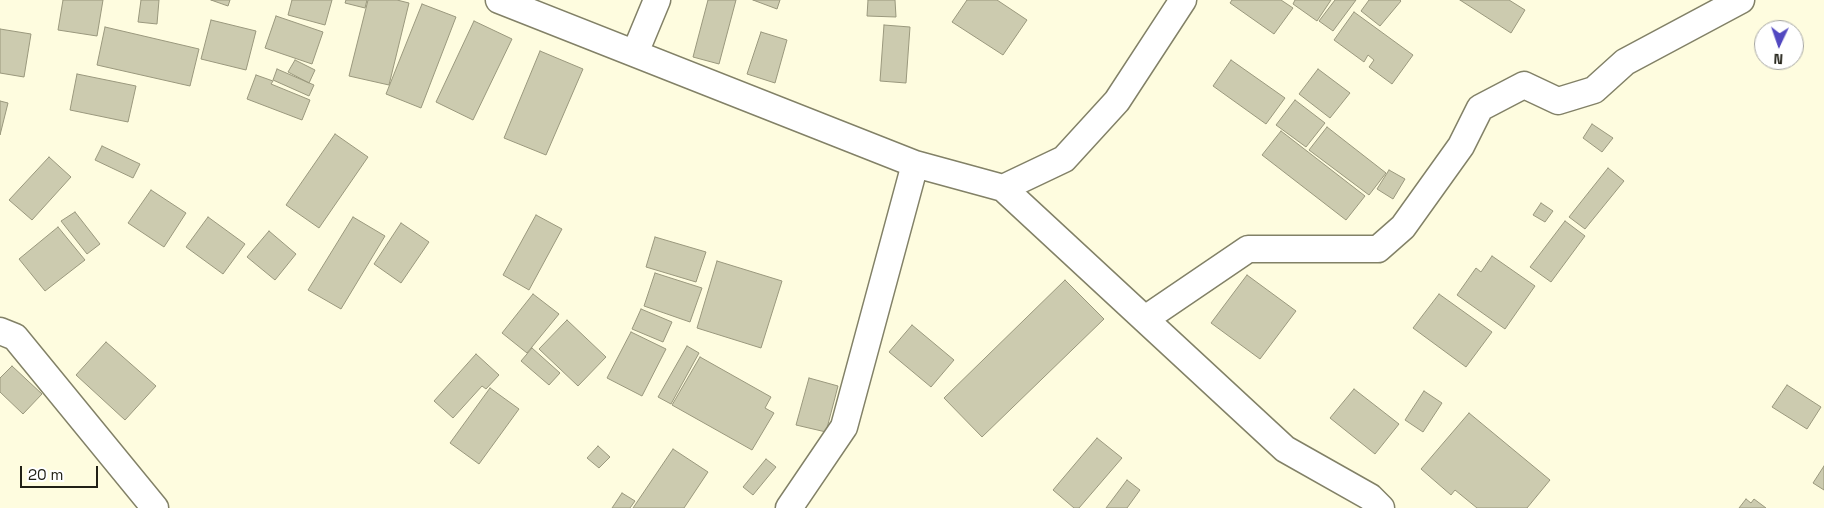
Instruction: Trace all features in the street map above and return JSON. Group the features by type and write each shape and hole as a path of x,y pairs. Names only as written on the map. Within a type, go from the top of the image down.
{"street":[{"path":"499,0 915,164 1003,188 1285,449 1370,497 1381,508"},
{"path":"635,53 657,0"},
{"path":"1003,188 1064,159 1117,100 1183,0"},
{"path":"1145,318 1248,250 1378,249 1403,227 1461,146 1480,108 1524,86 1558,101 1594,90 1625,62 1741,0"},
{"path":"788,508 844,427 915,164"},
{"path":"0,331 15,337 155,508"}],"building":[{"path":"63,0 103,0 97,36 58,30"},
{"path":"141,0 159,0 157,24 138,22"},
{"path":"211,0 230,0 228,6"},
{"path":"292,0 332,0 325,25 288,15"},
{"path":"346,0 367,0 365,8 345,3"},
{"path":"368,0 397,0 409,3 389,85 349,76"},
{"path":"708,0 736,0 719,64 693,57"},
{"path":"753,0 780,0 777,9"},
{"path":"868,0 895,0 896,17 867,16"},
{"path":"967,0 997,0 1027,20 1003,55 952,22"},
{"path":"1232,0 1281,0 1293,8 1274,34 1230,3"},
{"path":"1295,0 1331,0 1317,21 1293,4"},
{"path":"1335,0 1356,0 1333,31 1319,21"},
{"path":"1369,0 1401,1 1380,26 1361,11"},
{"path":"1460,0 1509,0 1525,10 1511,33"},
{"path":"422,4 456,17 421,108 386,94"},
{"path":"1354,12 1413,55 1392,84 1369,67 1374,60 1368,55 1364,62 1334,40"},
{"path":"276,16 323,32 312,64 265,48"},
{"path":"211,20 256,31 246,70 201,59"},
{"path":"474,21 512,39 473,120 436,102"},
{"path":"884,25 910,27 906,83 880,81"},
{"path":"105,27 199,49 190,86 97,65"},
{"path":"0,29 31,34 24,77 0,73"},
{"path":"761,32 787,40 775,83 747,74"},
{"path":"540,51 583,69 546,155 504,138"},
{"path":"295,60 315,70 309,83 288,72"},
{"path":"1231,60 1285,98 1266,124 1213,86"},
{"path":"277,69 314,85 309,96 273,80"},
{"path":"1318,69 1350,93 1330,118 1299,94"},
{"path":"77,74 136,86 128,122 70,110"},
{"path":"256,75 273,81 271,84 310,100 302,120 247,99"},
{"path":"1295,100 1325,123 1306,147 1276,125"},
{"path":"0,101 8,103 0,135"},
{"path":"1592,124 1613,138 1602,152 1583,138"},
{"path":"1327,127 1386,173 1369,195 1309,150"},
{"path":"1281,131 1365,196 1346,220 1262,155"},
{"path":"335,134 368,157 319,228 286,205"},
{"path":"102,146 140,164 133,178 95,160"},
{"path":"49,157 71,177 32,220 9,200"},
{"path":"1608,168 1624,181 1585,229 1569,217"},
{"path":"1389,170 1405,179 1393,199 1377,189"},
{"path":"151,190 186,213 164,247 128,223"},
{"path":"1541,203 1553,211 1545,222 1533,215"},
{"path":"75,212 100,244 87,254 61,221"},
{"path":"536,215 562,229 529,290 503,275"},
{"path":"208,217 245,244 223,274 186,247"},
{"path":"353,217 385,236 341,309 308,290"},
{"path":"1565,221 1585,236 1551,282 1530,267"},
{"path":"401,223 429,242 401,283 374,264"},
{"path":"58,227 85,260 45,291 19,259"},
{"path":"269,231 296,254 275,280 247,257"},
{"path":"655,237 706,252 696,282 646,267"},
{"path":"1492,256 1535,286 1505,329 1457,295 1476,268 1481,272"},
{"path":"717,261 782,281 761,348 697,328"},
{"path":"655,273 702,288 690,322 644,306"},
{"path":"1247,275 1296,311 1260,359 1211,323"},
{"path":"1065,280 1104,319 982,437 944,398"},
{"path":"533,294 559,314 527,353 502,333"},
{"path":"1439,294 1492,332 1466,367 1413,328"},
{"path":"641,309 672,322 663,342 632,329"},
{"path":"567,320 606,357 578,386 539,349"},
{"path":"912,325 954,360 931,387 889,352"},
{"path":"631,332 666,349 642,396 607,378"},
{"path":"106,342 156,386 125,420 76,375"},
{"path":"687,346 699,353 671,404 658,397"},
{"path":"532,348 560,373 549,385 521,361"},
{"path":"476,354 499,375 486,389 482,386 453,418 434,401"},
{"path":"700,357 771,397 765,408 774,413 752,450 672,405"},
{"path":"12,366 42,394 23,414 0,392 0,378"},
{"path":"809,378 838,386 826,432 796,425"},
{"path":"1787,385 1821,407 1807,429 1772,407"},
{"path":"490,388 519,409 479,464 450,443"},
{"path":"1354,389 1399,424 1375,454 1330,418"},
{"path":"1424,391 1442,403 1423,432 1405,420"},
{"path":"1469,413 1550,480 1527,508 1477,508 1455,490 1451,495 1421,469"},
{"path":"1097,438 1122,458 1079,508 1074,508 1053,490"},
{"path":"598,446 610,457 599,468 587,458"},
{"path":"673,449 708,472 684,508 633,508"},
{"path":"766,459 776,467 753,495 743,487"},
{"path":"1824,466 1824,490 1813,483"},
{"path":"1127,480 1140,490 1127,508 1106,508"},
{"path":"622,493 635,501 630,508 612,508"},
{"path":"1746,499 1751,503 1754,499 1766,508 1739,508"}]}
